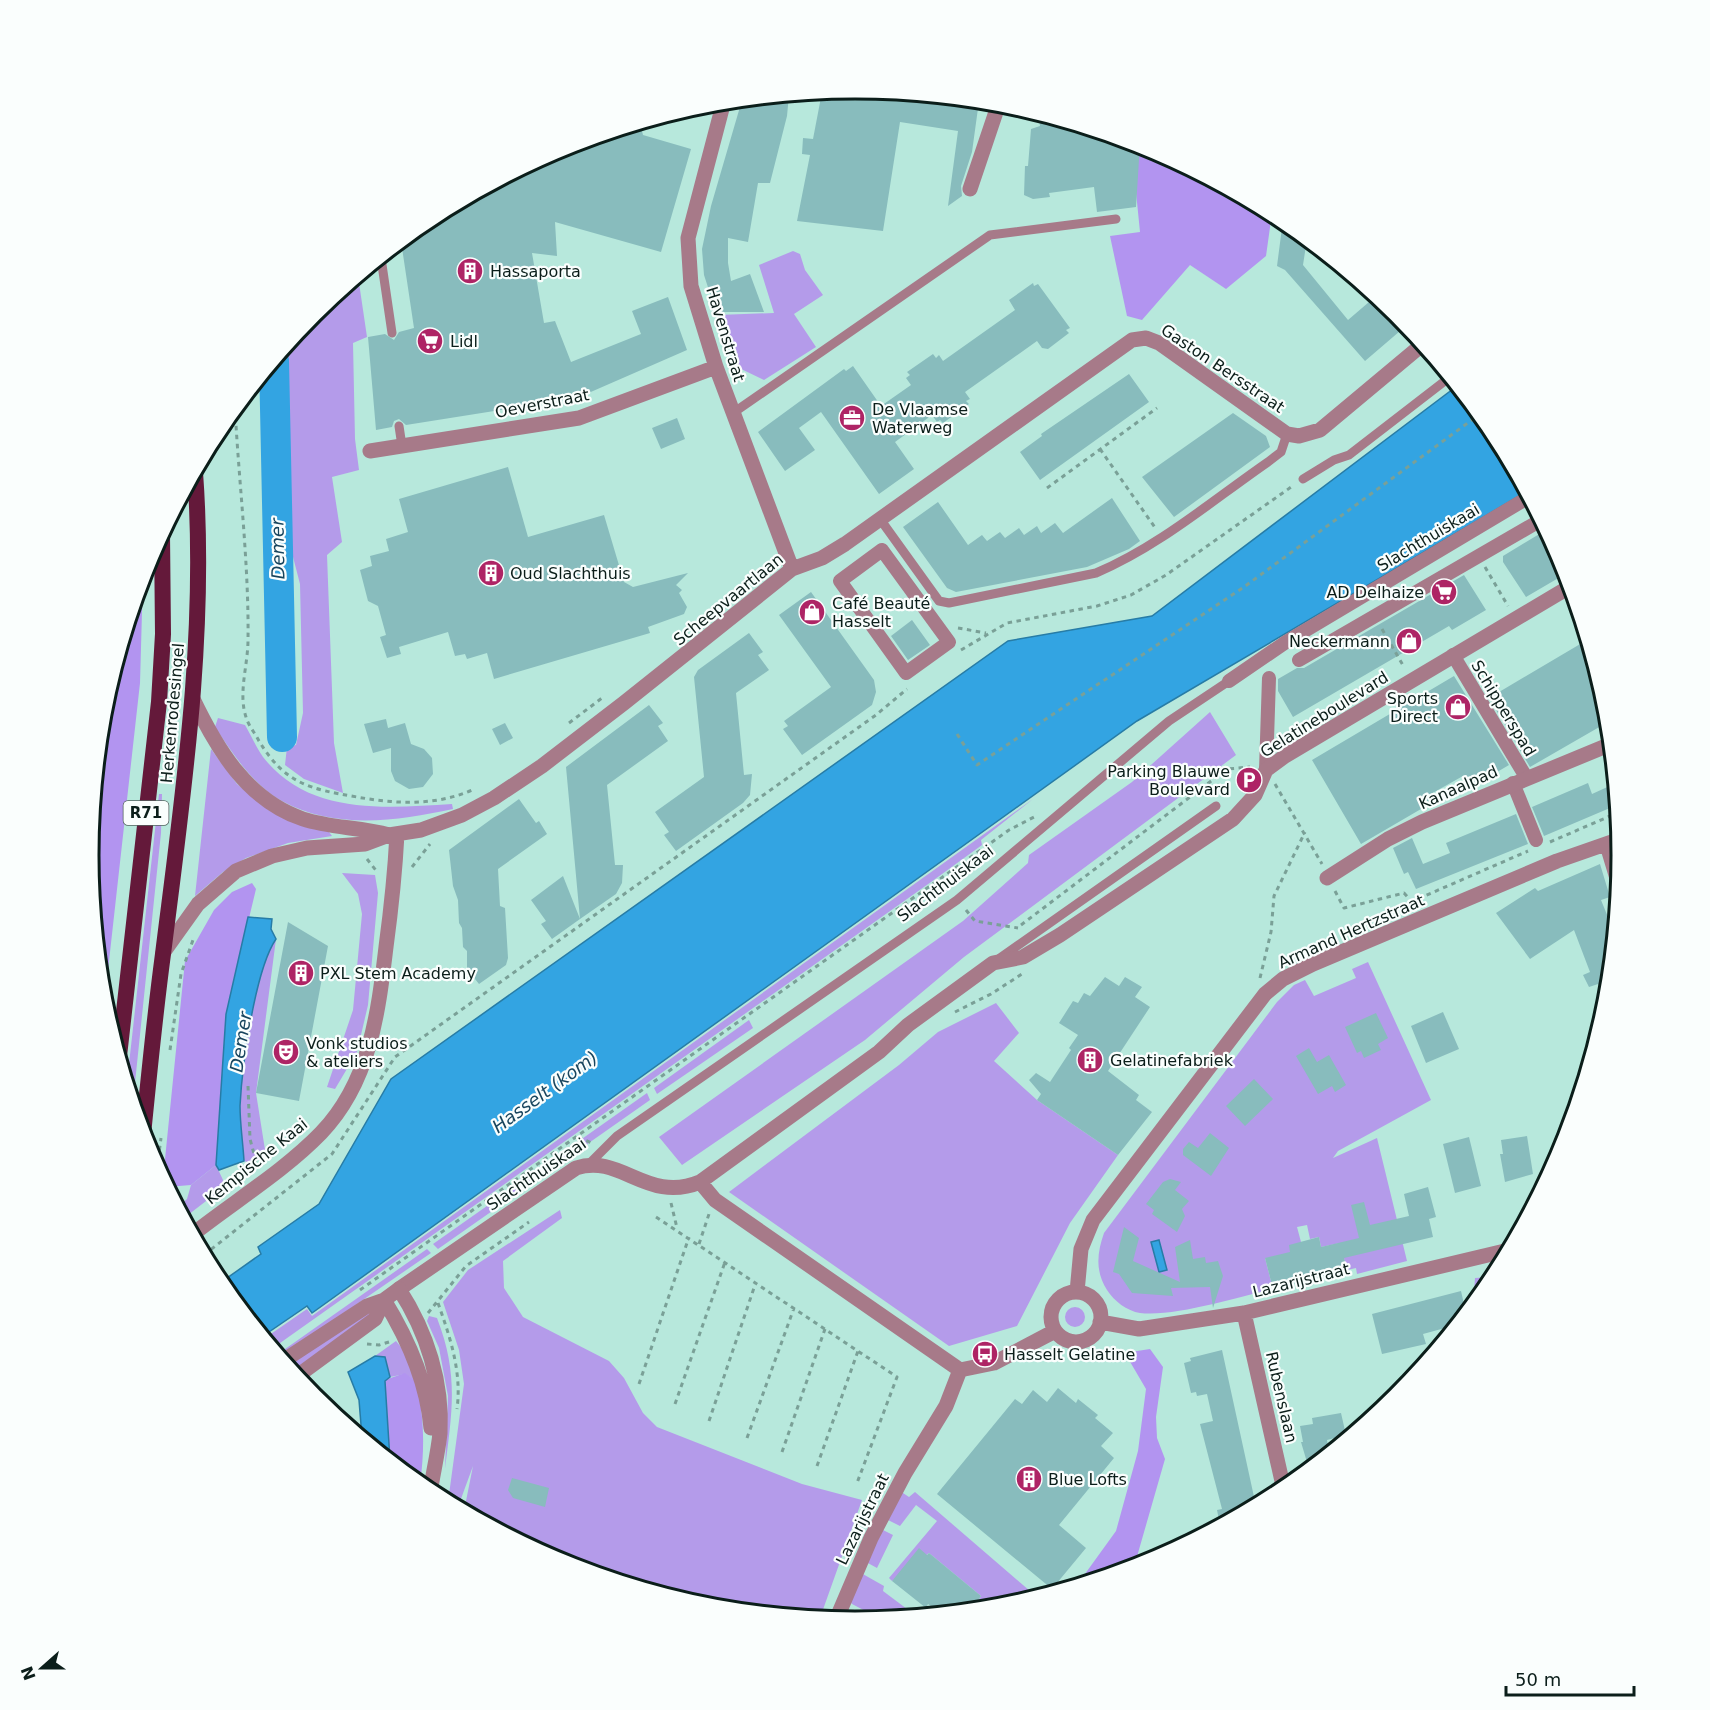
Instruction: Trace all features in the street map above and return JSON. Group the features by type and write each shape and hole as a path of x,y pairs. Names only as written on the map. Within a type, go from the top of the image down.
{"highway":[{"name":"Herkenrodesingel","path":"145,1114 163,953 177,856 193,699 198,604 195,486"},
{"name":"Herkenrodesingel","path":"121,1035 159,702 163,552"},
{"path":"161,558 164,568"}],"street":[{"name":"Havenstraat","path":"721,112 688,238 692,285 716,368 792,569"},
{"path":"970,189 996,113"},
{"name":"Gaston Bersstraat","path":"1140,338 1160,343 1287,434 1299,436 1320,430 1416,350"},
{"name":"Scheepvaartlaan","path":"393,835 421,830 462,815 542,766 720,629 792,569 822,558 1126,343 1140,338"},
{"name":"Oeverstraat","path":"370,451 579,418 716,368"},
{"name":"Slachthuiskaai","path":"1229,681 1286,642 1522,501"},
{"path":"1299,660 1534,524"},
{"path":"882,550 936,624 949,642 906,673 840,580 882,550"},
{"name":"Gelatineboulevard","path":"993,963 1023,957 1062,934 1233,819 1255,795 1266,770 1301,746 1563,591"},
{"name":"Schipperspad","path":"1453,656 1519,780 1538,844"},
{"path":"1266,770 1269,678"},
{"path":"193,699 208,731 235,770 271,804 303,819 393,835"},
{"name":"Kanaalpad","path":"1327,878 1388,839 1519,780 1538,775 1603,747"},
{"path":"163,953 198,904 236,871 272,856 307,848 365,844 393,835"},
{"name":"Kempische Kaai","path":"198,1230 322,1132 344,1100 365,1062 378,1017 394,879 393,835"},
{"name":"Armand Hertzstraat","path":"1077,1292 1081,1250 1093,1220 1265,994 1283,979 1313,964 1557,861 1611,843"},
{"path":"590,1164 602,1165 643,1182 670,1190 700,1182 879,1052 908,1025 993,963"},
{"name":"Slachthuiskaai","path":"290,1356 367,1306 384,1300 558,1178 590,1164"},
{"path":"700,1182 712,1196 960,1370 994,1363 1055,1331"},
{"name":"Lazarijstraat","path":"1100,1322 1139,1329 1244,1312 1498,1253"},
{"path":"399,1289 417,1321 431,1358 439,1397 440,1435 431,1481"},
{"path":"1077,1292 1088,1295 1097,1303 1100,1322 1092,1335 1079,1342 1066,1340 1055,1331 1051,1320 1055,1303 1065,1294 1077,1292"},
{"path":"384,1300 402,1332 426,1391 434,1461"},
{"name":"Slachthuiskaai","path":"303,1371 375,1319 384,1300"},
{"name":"Rubenslaan","path":"1244,1312 1282,1479"},
{"name":"Lazarijstraat","path":"840,1610 871,1538 905,1473 946,1406 960,1370"}],"lane":[{"path":"733,413 990,235 1116,219"},
{"path":"382,266 392,333"},
{"path":"1303,479 1334,460 1349,455 1444,382"},
{"path":"399,426 402,446"},
{"path":"880,519 939,601 949,603 1096,573 1116,564 1161,536 1281,452 1287,434"},
{"name":"Slachthuiskaai","path":"590,1164 617,1136 957,900 1169,721 1229,681"},
{"path":"993,963 1216,806"}],"path":[{"path":"1047,488 1157,408"},
{"path":"957,734 977,765 1244,587 1473,419"},
{"path":"236,421 249,641 244,693 246,717 271,760 292,778 312,789 387,803 420,802 456,797"},
{"path":"1100,448 1161,536"},
{"path":"958,652 986,633 1007,623 1097,606 1131,595 1166,575 1303,479"},
{"path":"1486,569 1502,596"},
{"path":"1377,621 1397,656"},
{"path":"936,624 986,633"},
{"path":"210,1250 332,1154 394,1057 876,715 913,684"},
{"path":"1010,934 1227,769 1249,767 1266,770 1319,855 1327,878 1344,908 1404,893 1413,902"},
{"path":"427,1242 1009,830 1037,815"},
{"path":"1374,918 1538,844 1609,816"},
{"path":"1265,994 1259,976 1271,932 1274,896 1305,832"},
{"path":"366,858 383,880 406,878 418,856 430,844 439,841"},
{"path":"957,900 975,921 1018,928"},
{"path":"168,1061 181,974 194,937"},
{"path":"948,1015 991,994 1028,970"},
{"path":"248,1086 250,1139 257,1165"},
{"path":"249,1172 266,1158"},
{"path":"699,1244 710,1208 705,1203 712,1196"},
{"path":"671,1203 677,1229"},
{"path":"228,1208 241,1226"},
{"path":"656,1217 897,1377 857,1483"},
{"path":"417,1321 438,1303 446,1288 466,1266 530,1221"},
{"path":"639,1384 689,1237"},
{"path":"675,1404 725,1262"},
{"path":"709,1421 756,1282"},
{"path":"438,1303 452,1342 459,1389 457,1410"},
{"path":"747,1438 794,1308"},
{"path":"782,1452 825,1329"},
{"path":"359,1346 385,1344 402,1332"},
{"path":"817,1466 858,1351"}],"shaded area":[{"path":"1132,152 1189,177 1271,223 1266,256 1226,289 1190,265 1142,320 1127,316 1110,236 1140,232"},
{"path":"793,251 800,254 805,270 823,295 794,314 816,347 764,380 737,367 718,315 774,313 759,265"},
{"path":"359,285 367,337 353,343 355,439 359,470 332,477 342,542 327,555 334,743 343,793 304,779 285,765 287,747 296,745 303,713 300,584 292,553 284,360 320,320"},
{"path":"142,604 140,683 108,970 101,904 99,855 105,756 125,659"},
{"path":"1210,712 1236,755 964,957 865,1040 682,1165 659,1137 963,921 1028,863 1029,855 1132,782"},
{"path":"218,718 245,725 263,757 282,776 303,790 326,799 375,806 452,804 453,809 410,817 366,820 323,816 302,810 282,801 253,778 215,727"},
{"path":"211,749 237,784 267,809 329,832 332,836 288,843 246,858 223,872 195,896"},
{"path":"159,794 162,794 161,833 135,1084 129,1064"},
{"path":"1033,799 981,840 982,845 931,882 279,1344 271,1334 307,1309 312,1316"},
{"path":"342,873 375,875 378,893 368,1005 357,1052 335,1089 327,1087 353,1010 362,914 358,894"},
{"path":"252,883 256,889 226,1014 216,1165 191,1185 176,1186 165,1161 185,961 214,910 232,892"},
{"path":"276,939 256,1093 266,1156 250,1163 244,1161 240,1120 244,1067 256,995 269,953"},
{"path":"1368,962 1431,1100 1338,1151 1333,1158 1377,1138 1407,1261 1357,1274 1356,1268 1347,1270 1340,1243 1321,1247 1319,1237 1310,1239 1307,1225 1297,1227 1301,1242 1292,1259 1265,1258 1273,1289 1206,1306 1170,1312 1140,1313 1121,1305 1110,1294 1100,1276 1099,1255 1104,1233 1277,1002 1294,985 1305,980 1314,996 1356,978 1352,969"},
{"path":"996,1003 1019,1033 994,1061 1037,1100 1118,1155 1070,1223 1017,1326 949,1346 729,1192 899,1065 938,1032"},
{"path":"749,1020 753,1028 657,1094 654,1088"},
{"path":"647,1093 650,1100 438,1249 433,1244"},
{"path":"216,1165 223,1180 223,1188 190,1214 184,1202 187,1199 191,1185"},
{"path":"560,1210 562,1218 503,1261 504,1288 523,1317 609,1361 624,1378 643,1413 657,1427 802,1484 862,1500 823,1610 756,1605 708,1596 612,1571 566,1553 521,1533 466,1503 473,1466 461,1500 449,1493 464,1384 459,1350 443,1302 468,1270"},
{"path":"427,1249 431,1253 287,1352 284,1350"},
{"path":"1475,1278 1482,1278 1474,1289"},
{"path":"1071,1307 1079,1307 1085,1313 1085,1321 1079,1327 1071,1327 1065,1321 1065,1313"},
{"path":"370,1310 369,1317 299,1367 294,1361"},
{"path":"429,1316 437,1318 449,1357 451,1376 451,1411 445,1469 448,1396 439,1348 427,1321"},
{"path":"396,1341 405,1352 417,1382 405,1374 390,1377 385,1357 375,1356"},
{"path":"1150,1349 1163,1367 1156,1417 1157,1438 1165,1459 1137,1556 1084,1575 1116,1531 1138,1451 1146,1389 1129,1360 1118,1354"},
{"path":"405,1373 417,1382 423,1433 421,1474 389,1450 385,1380"},
{"path":"900,1491 909,1497 915,1492 1029,1590 978,1600 981,1596 929,1553 892,1581 889,1578 937,1521 916,1505 900,1526 886,1519"},
{"path":"881,1529 893,1535 877,1568 866,1562"},
{"path":"861,1573 884,1586 883,1591 907,1609 865,1611 850,1601"}],"water":[{"name":"Hasselt (kom)","path":"1451,390 1484,435 1520,496 1137,721 312,1313 307,1306 269,1332 255,1315 228,1277 261,1254 258,1247 319,1204 391,1079 1008,641 1152,616"},
{"path":"248,917 272,919 271,929 276,939 262,973 247,1044 240,1106 244,1161 219,1170 216,1165 226,1014"},
{"path":"1159,1240 1167,1270 1159,1272 1151,1242"},
{"path":"375,1356 385,1357 390,1377 385,1381 389,1450 361,1426 359,1400 348,1372"}],"building":[{"path":"820,100 904,101 978,109 972,152 961,186 962,196 948,206 958,131 900,122 883,231 797,221 810,155 802,154 803,138 813,139"},
{"path":"788,102 770,183 758,183 748,242 728,238 731,281 750,274 764,312 716,312 704,275 702,249 711,206 740,108"},
{"path":"1039,122 1051,125 1098,139 1139,155 1136,207 1097,212 1094,187 1049,193 1050,197 1033,199 1024,195 1025,166 1028,166 1031,129 1040,126"},
{"path":"642,130 643,135 691,149 661,252 555,222 557,256 532,253 544,323 555,321 571,362 641,334 632,311 668,297 687,350 577,398 406,425 399,419 394,421 392,427 376,430 368,337 385,334 394,340 399,332 414,328 402,250 435,226 521,177 612,139"},
{"path":"1282,231 1306,248 1303,265 1348,320 1369,302 1400,331 1365,361 1285,270 1277,266"},
{"path":"1033,283 1034,286 1038,284 1070,328 1066,330 1069,333 1048,349 1042,348 1037,341 965,392 970,399 966,401 969,404 943,423 940,420 937,422 932,415 895,442 914,469 879,494 821,412 799,428 815,450 785,471 758,432 844,369 846,371 853,366 881,406 911,385 906,378 910,375 907,372 933,354 936,358 939,355 943,361 1015,310 1009,300"},
{"path":"1129,374 1149,402 1040,480 1020,452 1042,436 1041,434"},
{"path":"1233,413 1266,436 1270,447 1174,517 1142,477"},
{"path":"677,418 685,439 661,449 652,428"},
{"name":"Oud Slachthuis","path":"508,467 528,537 604,515 624,582 633,587 688,573 676,585 682,590 679,593 687,607 684,614 648,627 650,633 494,679 487,653 467,659 465,654 455,656 448,632 399,647 401,654 387,658 380,637 386,635 378,606 368,601 360,570 372,566 370,556 389,551 386,539 408,532 399,499"},
{"path":"1112,498 1140,541 1129,549 1087,567 956,592 947,588 903,527 938,502 968,545 982,535 987,541 1000,532 1005,538 1019,528 1024,535 1037,526 1041,533 1055,523 1063,533"},
{"path":"1539,534 1558,578 1526,597 1503,562 1503,556"},
{"path":"1464,575 1486,610 1452,630 1449,626 1293,717 1278,691 1278,679 1297,668 1304,668"},
{"path":"811,592 874,680 876,692 872,705 802,755 783,729 788,726 784,721 831,687 779,615"},
{"path":"912,620 930,645 908,660 891,636"},
{"path":"749,633 763,652 758,655 769,670 736,693 744,775 752,774 750,795 743,803 676,851 664,835 669,832 655,812 704,777 694,677 698,670"},
{"path":"1580,644 1600,727 1530,767 1489,698"},
{"path":"1454,676 1509,765 1470,788 1463,776 1429,795 1433,802 1361,844 1312,760"},
{"path":"649,705 663,723 658,726 668,741 607,785 615,865 623,865 622,883 616,894 580,919 566,767"},
{"path":"386,719 388,728 405,723 411,744 424,749 432,758 433,774 423,787 409,789 395,781 391,771 391,748 373,753 364,724"},
{"path":"505,723 513,738 500,745 492,729"},
{"path":"1588,783 1592,794 1607,787 1609,808 1544,836 1532,807"},
{"path":"519,799 536,823 539,821 547,834 498,869 500,906 505,908 508,958 506,965 479,984 467,969 467,951 463,947 449,850"},
{"path":"1516,814 1528,844 1416,889 1408,872 1404,874 1393,848 1412,838 1423,864 1450,853 1446,843"},
{"path":"1600,864 1609,895 1609,897 1601,900 1608,917 1605,954 1599,986 1598,984 1589,987 1583,975 1590,972 1574,930 1530,959 1496,913 1535,888 1538,891"},
{"path":"563,876 580,919 552,939 541,924 546,921 531,900"},
{"path":"288,922 328,946 299,1101 256,1093"},
{"name":"Gelatinefabriek","path":"1105,977 1119,986 1125,977 1142,987 1135,997 1150,1007 1108,1071 1139,1095 1136,1100 1152,1112 1118,1155 1037,1100 1041,1094 1029,1080 1036,1073 1050,1082 1078,1035 1059,1023 1073,1001 1078,1003 1084,993 1090,996"},
{"path":"1443,1012 1459,1049 1426,1063 1411,1026"},
{"path":"1376,1013 1388,1038 1378,1044 1381,1050 1364,1058 1361,1051 1357,1053 1345,1027"},
{"path":"1309,1048 1317,1062 1329,1055 1346,1085 1335,1092 1332,1086 1318,1094 1296,1056"},
{"path":"1254,1079 1273,1099 1245,1126 1226,1106"},
{"path":"1210,1133 1229,1148 1211,1176 1183,1155 1183,1149 1189,1142 1198,1148"},
{"path":"1527,1136 1533,1174 1505,1182 1500,1154 1503,1154 1501,1140"},
{"path":"1469,1137 1481,1186 1455,1193 1443,1144"},
{"path":"1170,1179 1181,1182 1175,1190 1189,1201 1182,1209 1185,1216 1177,1232 1152,1214 1154,1210 1146,1204 1163,1182"},
{"path":"1428,1187 1436,1217 1429,1219 1433,1237 1344,1258 1347,1270 1273,1289 1265,1258 1290,1252 1289,1245 1319,1237 1321,1247 1359,1238 1351,1205 1364,1202 1370,1225 1409,1216 1404,1194"},
{"path":"1124,1227 1139,1238 1133,1261 1180,1282 1175,1247 1190,1240 1193,1259 1205,1257 1206,1263 1218,1261 1223,1276 1213,1308 1210,1287 1171,1288 1173,1296 1132,1293 1119,1274 1113,1272"},
{"path":"1461,1291 1464,1303 1444,1328 1423,1334 1426,1344 1382,1354 1372,1314"},
{"path":"1222,1350 1254,1497 1219,1518 1217,1510 1222,1509 1200,1424 1213,1421 1207,1394 1197,1396 1196,1392 1191,1393 1184,1363 1191,1361 1190,1358"},
{"name":"Blue Lofts","path":"1058,1388 1076,1403 1078,1399 1098,1415 1095,1418 1113,1433 1101,1446 1114,1458 1059,1525 1086,1548 1057,1583 1048,1586 937,1494 1015,1399 1022,1404 1033,1390 1047,1402"},
{"path":"1341,1413 1345,1430 1335,1438 1327,1440 1328,1444 1307,1461 1301,1442 1303,1442 1300,1426 1313,1424 1312,1418"},
{"path":"512,1478 549,1488 545,1507 513,1498 508,1490"},
{"path":"919,1548 927,1555 929,1553 981,1596 978,1600 932,1607 928,1604 925,1607 892,1581"}],"waterway":[{"name":"Demer","path":"274,372 282,737"}],"place":[{"name":"Hassaporta","path":"470,271"},
{"name":"Lidl","path":"430,341"},
{"name":"De Vlaamse Waterweg","path":"852,418"},
{"name":"Oud Slachthuis","path":"491,573"},
{"name":"AD Delhaize","path":"1444,592"},
{"name":"Café Beauté Hasselt","path":"812,612"},
{"name":"Neckermann","path":"1409,641"},
{"name":"Sports Direct","path":"1458,707"},
{"name":"Parking Blauwe Boulevard","path":"1249,780"},
{"name":"PXL Stem Academy","path":"301,973"},
{"name":"Vonk studios & ateliers","path":"286,1052"},
{"name":"Gelatinefabriek","path":"1090,1060"},
{"name":"Hasselt Gelatine","path":"985,1354"},
{"name":"Blue Lofts","path":"1029,1479"}]}
